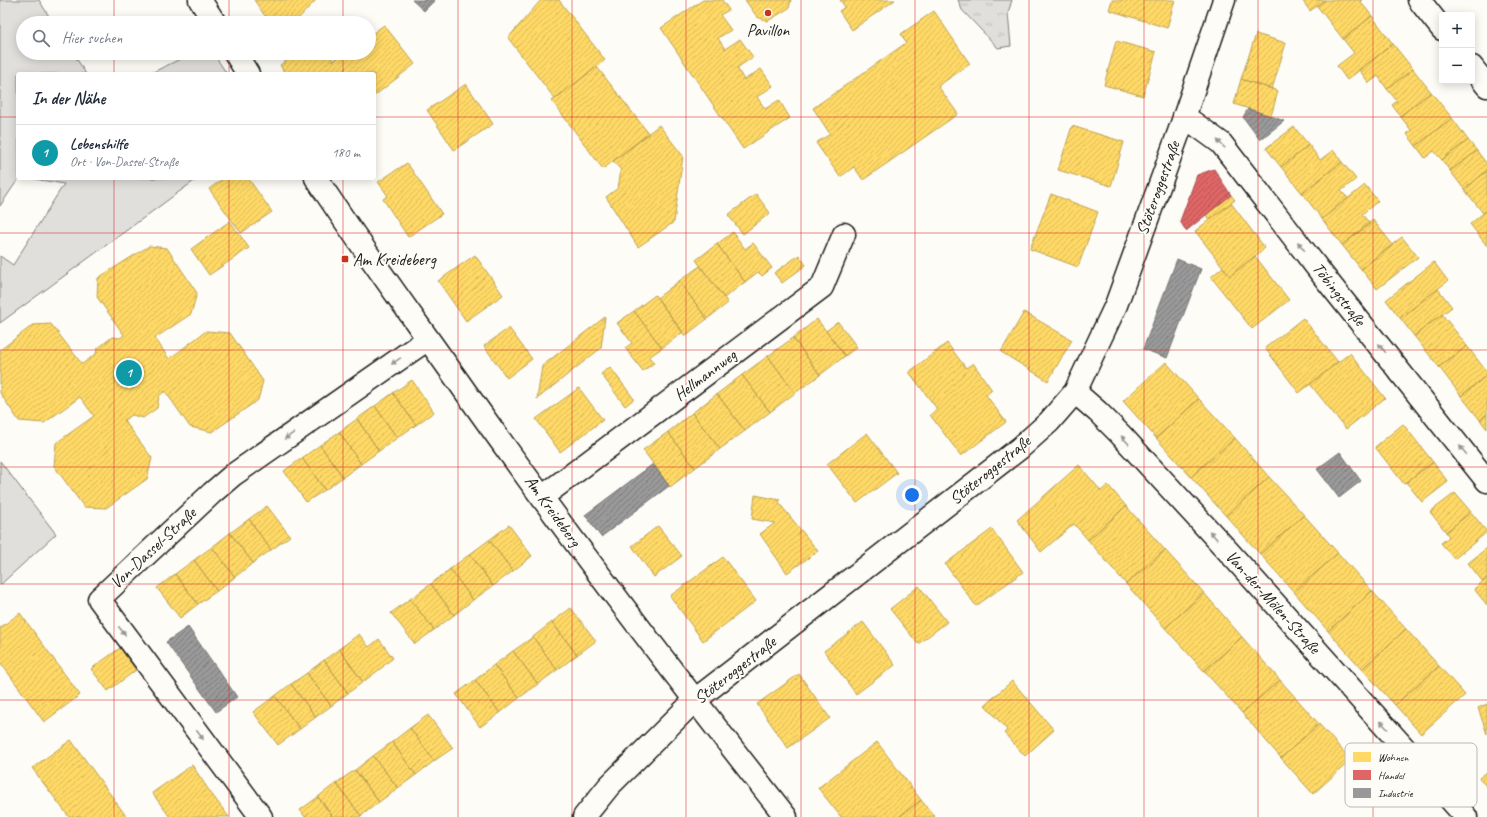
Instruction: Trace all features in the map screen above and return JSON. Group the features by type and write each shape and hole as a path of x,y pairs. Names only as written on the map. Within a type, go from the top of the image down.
{"street":[{"path":"200,0 210,16"},
{"name":"Stöteroggestraße","path":"584,817 609,786 695,700 1020,448 1049,422 1075,392 1116,305 1224,0"},
{"path":"1419,0 1439,25"},
{"path":"239,60 247,72"},
{"path":"1475,71 1487,86"},
{"name":"Töbingstraße","path":"1184,116 1221,143 1325,278 1487,480"},
{"name":"Am Kreideberg","path":"317,180 428,339 583,553 786,817"},
{"name":"Hellmannweg","path":"542,497 822,287 844,234"},
{"name":"Von-Dassel-Straße","path":"260,817 99,600 207,497 233,475 428,339"},
{"name":"Van-der-Mölen-Straße","path":"1075,392 1120,434 1227,550 1400,743"},
{"name":"Van-der-Mölen-Straße","path":"1457,807 1466,817"}],"green space":[{"path":"0,0 39,0 49,16 16,16 16,60 77,60 85,72 16,72 16,180 18,180 0,206"},
{"path":"958,0 1012,0 1008,13 1011,46 998,48 962,10"},
{"path":"178,60 218,60 226,72 153,72"},
{"path":"41,180 195,180 0,323 0,256 13,265 64,184"},
{"path":"0,461 56,534 0,585"}],"building: Wohnen":[{"path":"254,0 316,0 301,16 265,16"},
{"path":"541,0 559,0 605,60 555,99 508,38"},
{"path":"703,0 722,0 729,10 720,15 731,30 718,38 725,49 740,39 753,57 737,68 744,80 761,69 773,86 757,97 765,109 779,100 790,118 743,149 661,28"},
{"name":"Pavillon","path":"745,0 791,0 789,8 768,21 757,17"},
{"path":"840,0 895,0 852,30 839,11 845,7"},
{"path":"1112,0 1175,0 1167,28 1109,10"},
{"path":"1302,0 1325,0 1310,11"},
{"path":"1325,0 1362,0 1360,1 1372,16 1343,39 1317,6"},
{"path":"934,11 970,64 938,86 958,114 863,180 854,167 840,177 816,143 830,134 813,108 906,43 901,34"},
{"path":"1372,16 1393,44 1347,80 1337,66 1354,53 1343,39"},
{"path":"384,25 415,64 376,94 376,72 284,72 280,65 288,60 376,60 376,31"},
{"path":"1256,34 1286,43 1272,89 1241,79"},
{"path":"1116,41 1156,52 1143,96 1104,85"},
{"path":"1393,44 1413,69 1387,89 1378,76 1369,83 1359,70"},
{"path":"597,67 649,134 603,169 552,101"},
{"path":"1413,69 1431,92 1400,116 1392,105 1397,101 1387,89"},
{"path":"1241,79 1278,91 1271,116 1234,104"},
{"path":"466,84 493,124 454,150 427,110"},
{"path":"1431,92 1452,118 1416,146 1407,134 1411,130 1400,116"},
{"path":"1452,118 1468,140 1442,160 1434,151 1425,158 1416,146"},
{"path":"659,125 683,156 674,222 638,247 606,197 618,188 621,170 613,161"},
{"path":"1072,126 1124,142 1111,186 1058,170"},
{"path":"1294,127 1309,145 1281,167 1266,148"},
{"path":"1468,140 1477,151 1450,171 1442,160"},
{"path":"1309,145 1320,160 1333,150 1342,162 1302,193 1281,167"},
{"path":"1477,151 1487,164 1487,171 1464,189 1450,171"},
{"path":"1342,162 1356,179 1341,191 1348,198 1322,219 1302,193"},
{"path":"407,163 442,214 408,237 383,199 388,196 378,182"},
{"path":"1487,171 1487,210 1483,213 1464,189"},
{"path":"221,180 249,180 272,212 241,233 209,189"},
{"path":"1365,185 1378,201 1362,214 1370,224 1342,245 1322,219"},
{"path":"756,194 770,213 743,234 728,215"},
{"path":"1051,194 1098,212 1078,267 1030,249"},
{"path":"1231,195 1235,200 1209,220 1206,215"},
{"path":"1231,203 1265,248 1230,276 1195,231"},
{"path":"1487,210 1487,246 1470,224"},
{"path":"1373,220 1393,245 1361,269 1342,245"},
{"path":"230,221 249,248 209,275 191,249"},
{"path":"733,232 745,249 753,243 772,268 762,276 758,272 745,282 717,244"},
{"path":"1402,237 1418,257 1377,289 1361,269"},
{"path":"717,244 745,282 724,298 696,260"},
{"path":"149,246 167,248 197,293 191,314 155,338 169,359 206,331 230,333 263,381 258,400 212,432 190,427 165,391 159,396 157,408 143,418 132,415 124,420 152,458 147,479 106,508 84,507 54,466 56,443 94,416 80,397 44,423 19,421 0,393 0,350 33,325 51,324 82,364 96,354 97,349 112,337 120,338 124,335 97,297 98,278"},
{"path":"475,255 503,295 466,321 438,281"},
{"path":"799,255 806,265 782,283 774,273"},
{"path":"1255,256 1289,300 1252,329 1211,277 1223,267 1230,276"},
{"path":"1434,262 1448,281 1400,318 1386,300"},
{"path":"700,266 728,303 707,319 679,281"},
{"path":"679,281 707,319 685,336 657,298"},
{"path":"1438,289 1452,307 1414,336 1400,318"},
{"path":"655,295 683,332 662,348 634,311"},
{"path":"634,311 662,348 649,357 654,363 643,371 625,348 632,343 617,323"},
{"path":"1024,312 1072,340 1048,381 1001,352"},
{"path":"1442,314 1467,346 1439,367 1414,336"},
{"path":"605,317 601,348 537,399 542,366"},
{"path":"1303,318 1338,362 1299,393 1265,348"},
{"path":"817,319 845,356 820,375 793,338"},
{"path":"838,322 857,347 845,356 826,331"},
{"path":"509,328 532,359 507,378 484,346"},
{"path":"793,338 820,375 795,393 768,356"},
{"path":"947,343 966,368 973,363 992,390 986,395 1006,422 961,456 930,415 937,409 909,372"},
{"path":"1467,346 1487,372 1487,375 1461,396 1439,367"},
{"path":"1350,353 1385,398 1346,429 1310,384"},
{"path":"768,356 795,393 770,412 742,375"},
{"path":"1166,362 1199,399 1156,438 1123,401"},
{"path":"610,367 634,399 625,406 601,374"},
{"path":"742,375 770,412 745,431 717,394"},
{"path":"1487,375 1487,414 1480,420 1461,396"},
{"path":"412,380 434,412 416,425 393,393"},
{"path":"579,388 603,420 560,452 536,419"},
{"path":"393,393 416,425 397,438 375,406"},
{"path":"717,394 745,431 720,449 692,413"},
{"path":"1199,399 1235,438 1191,477 1156,438"},
{"path":"375,406 397,438 379,451 357,419"},
{"path":"692,413 720,449 695,468 668,432"},
{"path":"1487,414 1487,429 1480,420"},
{"path":"357,419 379,451 361,464 339,432"},
{"path":"1403,424 1433,462 1404,484 1375,447"},
{"path":"339,432 361,464 343,477 320,445"},
{"path":"668,432 695,468 670,487 643,450"},
{"path":"867,433 897,473 857,503 827,464"},
{"path":"1235,438 1269,477 1226,516 1191,477"},
{"path":"320,445 343,477 325,490 302,458"},
{"path":"302,458 325,490 306,502 284,471"},
{"path":"1433,462 1448,482 1422,502 1406,482"},
{"path":"1079,465 1101,491 1108,485 1126,506 1088,540 1074,524 1041,552 1017,520"},
{"path":"1269,477 1304,515 1260,554 1226,516"},
{"path":"1455,493 1471,512 1446,532 1430,512"},
{"path":"755,495 780,500 779,503 818,551 787,573 760,534 775,523 752,519"},
{"path":"267,506 290,536 271,550 249,519"},
{"path":"1126,506 1165,550 1126,584 1088,540"},
{"path":"1471,512 1487,532 1454,559 1441,543 1449,537 1446,532"},
{"path":"1304,515 1338,553 1294,592 1260,554"},
{"path":"249,519 271,550 253,563 230,533"},
{"path":"509,525 532,556 513,571 489,540"},
{"path":"658,526 682,556 654,577 632,546"},
{"path":"992,529 1023,572 976,606 945,564"},
{"path":"230,533 253,563 235,577 212,547"},
{"path":"489,540 513,571 493,586 470,554"},
{"path":"212,547 235,577 217,591 194,560"},
{"path":"1487,548 1487,578 1483,582 1468,563"},
{"path":"1165,550 1204,593 1165,628 1126,584"},
{"path":"1338,553 1372,591 1328,631 1294,592"},
{"path":"470,554 493,586 473,600 450,569"},
{"path":"723,557 756,601 703,641 670,596"},
{"path":"194,560 217,591 198,604 175,574"},
{"path":"450,569 473,600 454,615 431,584"},
{"path":"175,574 198,604 180,618 157,588"},
{"path":"1487,578 1487,605 1474,589"},
{"path":"431,584 454,615 434,630 410,599"},
{"path":"919,586 947,622 918,644 890,609"},
{"path":"1372,591 1406,629 1362,669 1328,631"},
{"path":"1204,593 1242,637 1204,671 1165,628"},
{"path":"410,599 434,630 415,644 391,613"},
{"path":"571,608 596,641 577,655 552,622"},
{"path":"20,613 80,695 44,722 0,662 0,628"},
{"path":"552,622 577,655 557,670 533,637"},
{"path":"863,622 895,665 856,694 824,651"},
{"path":"1406,629 1439,666 1395,705 1362,669"},
{"path":"359,634 369,647 379,639 393,658 363,682 339,649"},
{"path":"533,637 557,670 538,684 513,651"},
{"path":"1242,637 1280,680 1242,713 1204,671"},
{"path":"120,648 136,670 108,691 91,669"},
{"path":"339,649 363,682 348,693 324,660"},
{"path":"513,651 538,684 519,698 494,665"},
{"path":"324,660 348,693 331,706 307,673"},
{"path":"494,665 519,698 500,713 475,680"},
{"path":"1439,666 1465,695 1421,734 1395,705"},
{"path":"307,673 331,706 316,717 291,684"},
{"path":"799,674 830,718 788,748 757,704"},
{"path":"475,680 500,713 480,727 456,694"},
{"path":"1280,680 1319,724 1281,758 1242,713"},
{"path":"1012,681 1054,730 1025,756 1004,733 1007,730 985,705"},
{"path":"291,684 316,717 300,729 275,696"},
{"path":"275,696 300,729 278,745 253,712"},
{"path":"1487,704 1487,734 1478,708"},
{"path":"428,715 453,748 434,761 410,728"},
{"path":"1319,724 1345,753 1345,765 1313,794 1281,758"},
{"path":"410,728 434,761 416,775 392,742"},
{"path":"71,740 126,816 125,817 69,817 32,768"},
{"path":"392,742 416,775 398,788 373,756"},
{"path":"877,742 921,800 899,817 841,817 818,788"},
{"path":"373,756 398,788 379,802 355,770"},
{"path":"192,765 229,817 170,817 152,793"},
{"path":"355,770 379,802 361,816 336,783"},
{"path":"1487,772 1487,787 1479,778"},
{"path":"336,783 361,816 333,817 318,797"},
{"path":"318,797 333,817 305,817 300,810"},
{"path":"921,800 935,817 899,817"}],"building: Handel":[{"path":"1214,169 1231,195 1186,231 1180,221 1197,175"}],"building: Industrie":[{"path":"412,0 435,0 424,11"},
{"path":"1248,109 1284,121 1260,140 1243,117"},
{"path":"1177,259 1201,269 1167,358 1143,349"},
{"path":"1340,452 1361,481 1339,498 1317,469"},
{"path":"653,464 669,486 601,537 585,515"},
{"path":"188,627 237,697 216,712 166,642"}],"place":[{"name":"Pavillon","path":"768,13"},
{"name":"Am Kreideberg","path":"345,259"},
{"name":"Lebenshilfe","path":"129,373"}]}
